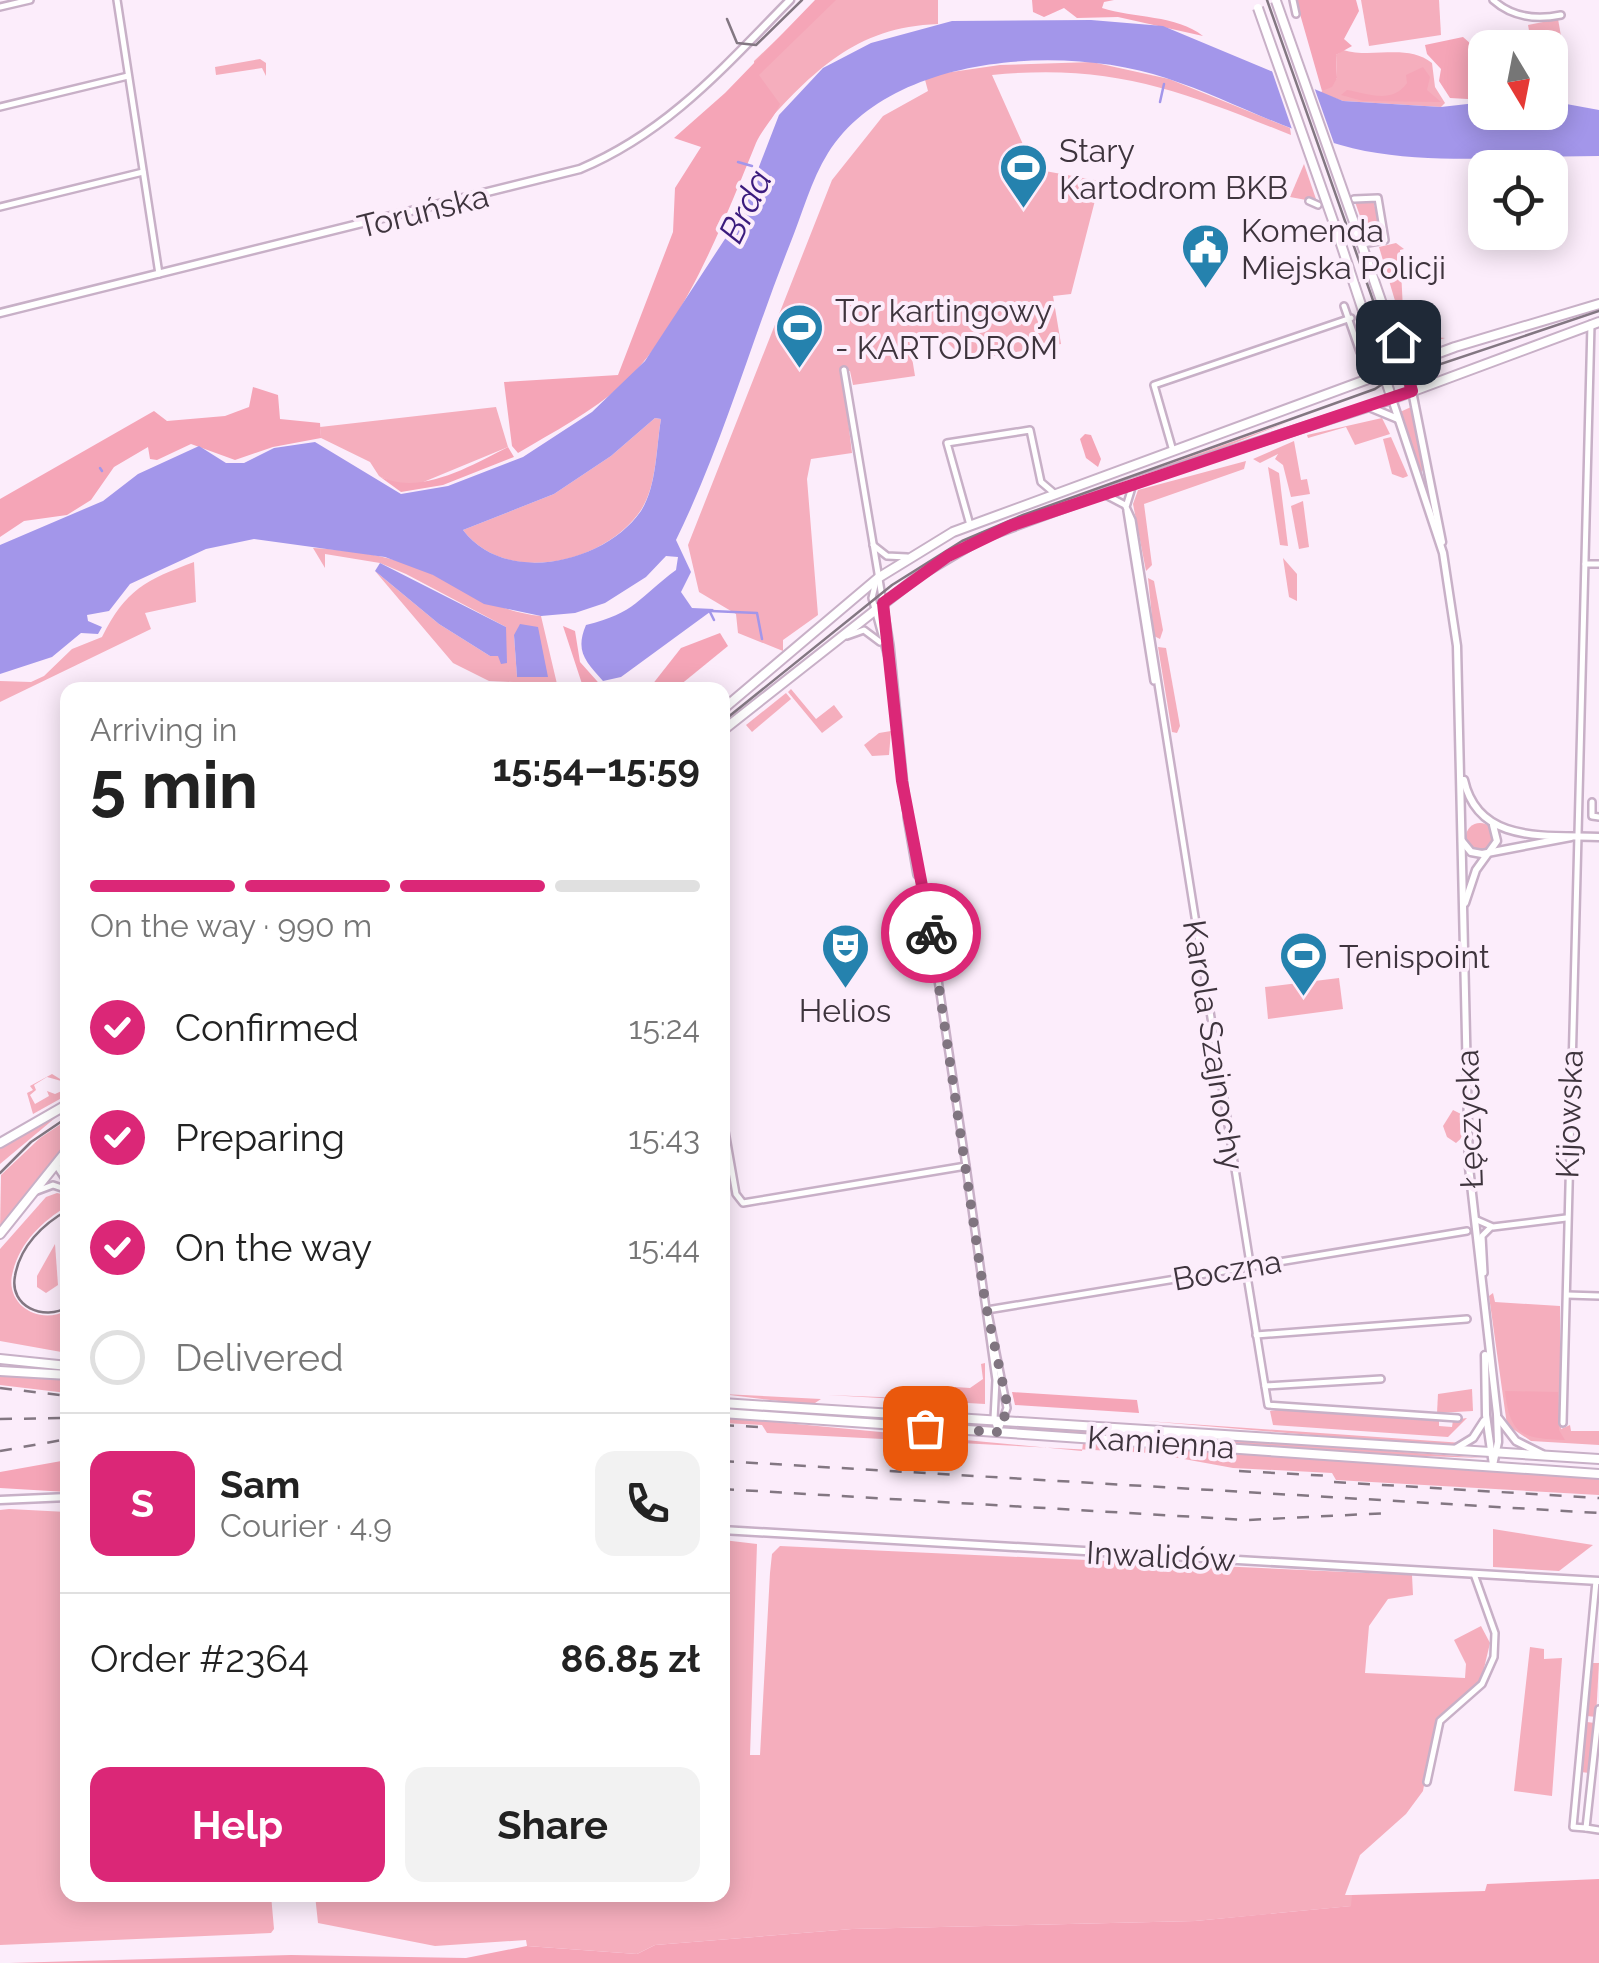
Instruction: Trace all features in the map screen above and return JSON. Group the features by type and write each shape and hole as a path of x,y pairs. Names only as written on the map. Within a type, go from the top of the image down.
{"main road":[{"path":"1276,0 1412,391"},
{"path":"1256,4 1392,399"},
{"path":"730,703 878,578 970,525 1364,379 1599,304"},
{"path":"730,725 929,568 982,538 1134,482 1392,399 1595,323"},
{"path":"1400,348 1414,355 1430,356"},
{"path":"1364,379 1376,349"},
{"path":"0,1143 60,1109"},
{"path":"0,1234 60,1160"},
{"path":"0,1360 60,1365"},
{"path":"0,1371 60,1375"},
{"name":"Kamienna","path":"730,1403 1599,1459"},
{"name":"Kamienna","path":"730,1413 1599,1474"}],"street":[{"path":"5,4 30,0"},
{"path":"118,0 160,275"},
{"name":"Toruńska","path":"0,313 532,184 597,162 675,114 790,0"},
{"path":"1293,0 1296,14"},
{"path":"1493,0 1512,12 1538,18 1561,15"},
{"path":"0,107 129,75"},
{"path":"0,206 143,172"},
{"path":"1354,199 1378,198 1385,240 1362,244"},
{"path":"1309,201 1318,205"},
{"path":"1344,306 1360,352"},
{"path":"1174,451 1154,385 1350,318"},
{"name":"Kijowska","path":"1563,1423 1590,379 1595,323"},
{"path":"844,370 878,578 886,601 906,807 934,948 932,962 987,1310 998,1432"},
{"path":"1590,379 1599,378"},
{"name":"Łęczycka","path":"1412,391 1457,646 1474,1212 1496,1414 1493,1465"},
{"name":"Łęczycka","path":"1392,399 1443,553"},
{"path":"1368,407 1399,420"},
{"path":"970,525 948,443 1030,430 1041,482 1054,493"},
{"path":"1589,464 1599,465"},
{"name":"Karola Szajnochy","path":"1134,482 1126,509 1268,1405 1458,1418"},
{"path":"1101,494 1115,497 1126,509"},
{"path":"872,542 887,556 909,557"},
{"path":"1585,564 1599,564"},
{"path":"878,578 872,598 889,660"},
{"path":"827,648 861,630 873,634 883,646"},
{"name":"Łęczycka","path":"1463,785 1472,806 1484,819"},
{"path":"1579,800 1596,802 1592,816 1599,816"},
{"path":"1578,836 1489,853 1471,852 1462,835 1472,820 1484,819 1512,832 1599,837"},
{"name":"Łęczycka","path":"1464,914 1471,880 1498,836 1492,823"},
{"path":"730,1160 736,1194 743,1203 966,1166"},
{"path":"56,1165 60,1172"},
{"path":"34,1193 60,1185"},
{"path":"1474,1212 1484,1226 1493,1227 1566,1218"},
{"path":"1476,1234 1484,1226"},
{"path":"1482,1295 1482,1236 1493,1227"},
{"name":"Boczna","path":"987,1310 1467,1231"},
{"path":"1567,1295 1599,1296"},
{"path":"987,1310 1008,1408 998,1432"},
{"path":"1256,1335 1466,1319"},
{"name":"Łęczycka","path":"1485,1324 1486,1415 1493,1453"},
{"path":"1265,1386 1382,1379"},
{"path":"1496,1414 1512,1438 1546,1456"},
{"path":"1452,1450 1473,1438 1486,1415"},
{"path":"0,1500 60,1497"},
{"name":"Inwalidów","path":"730,1530 1598,1581"},
{"path":"1428,1782 1440,1721 1482,1684 1494,1657 1495,1633 1474,1574"},
{"path":"1598,1581 1595,1660 1573,1827 1599,1830"},
{"path":"1586,1828 1599,1708"},
{"path":"1585,1718 1598,1720"},
{"path":"1579,1779 1591,1780"},
{"path":"1575,1814 1588,1815"}],"shaded area":[{"path":"815,0 836,0 759,75 780,104 756,143 700,271 664,334 610,395 518,453 512,446 504,382 618,375 673,232 675,188 701,147 674,138 725,93"},
{"path":"818,0 938,0 938,24 881,34 836,57 758,132 754,61"},
{"path":"1032,0 1114,0 1104,2 1102,8 1181,24 1203,36 1118,17 1077,18 1064,8 1044,17 1033,12"},
{"path":"1296,0 1356,0 1359,11 1344,39 1352,46 1336,55 1337,78 1332,87 1322,91"},
{"path":"1361,0 1439,0 1441,35 1369,46"},
{"path":"1558,19 1560,30 1529,30 1528,25"},
{"path":"1463,37 1468,41 1468,99 1450,98 1439,81 1441,69 1427,54 1425,45"},
{"path":"1343,50 1401,52 1422,57 1432,63 1435,87 1445,103 1441,107 1343,101 1320,93 1337,78 1336,55"},
{"path":"260,59 266,63 266,76 262,68 216,75 215,67"},
{"name":"Tor kartingowy - KARTODROM","path":"1092,62 1169,79 1290,128 1291,135 1215,105 1146,84 1074,73 992,75 1034,169 1100,181 1071,294 1053,296 1061,344 966,361 942,337 909,339 915,376 853,385 850,371 842,371 852,453 811,459 807,479 818,615 783,640 783,651 738,633 736,614 699,592 688,545 832,180 883,116 928,91 924,76 1000,65"},
{"path":"1423,67 1430,77 1427,90 1441,102 1363,101 1341,95 1347,90 1380,96 1394,94 1407,83 1406,75"},
{"path":"1304,164 1317,202 1290,197"},
{"path":"1372,197 1381,228 1371,234 1365,230 1355,202"},
{"path":"1396,243 1404,249 1400,250 1403,310 1409,311 1414,335 1445,338 1417,347 1407,341 1379,247"},
{"path":"253,387 278,395 280,419 320,423 321,438 273,447 235,460 191,444 157,460 150,459 148,447 114,467 91,500 67,515 24,521 0,537 0,499 154,411 167,421 225,416 249,407"},
{"path":"496,407 508,447 421,483 393,483 379,476 370,462 321,438 320,427"},
{"path":"1411,407 1423,469 1420,474 1400,412"},
{"path":"655,418 661,419 646,500 625,528 604,544 581,555 529,563 482,548 463,530 554,494 611,456"},
{"path":"1382,418 1390,434 1355,445 1346,427 1308,438 1307,435"},
{"path":"1288,422 1187,462 1016,520 946,553 1017,518"},
{"path":"1091,435 1101,459 1098,467 1086,458 1080,439"},
{"path":"1391,437 1408,476 1403,478 1392,474 1383,439"},
{"path":"1294,441 1301,480 1307,479 1310,494 1291,497 1283,465 1275,459 1278,454 1260,463 1253,459"},
{"path":"508,447 514,457 443,485 401,492 379,476 395,482 428,481 462,470"},
{"path":"1246,461 1244,469 1144,504 1152,565 1146,571 1133,504 1138,490"},
{"path":"1268,467 1279,473 1288,546 1280,545"},
{"path":"1303,501 1309,547 1299,549 1291,506"},
{"path":"313,548 364,553 401,562 489,602 541,616 557,682 489,681 453,663 375,571 439,624 490,656 506,627 380,563 325,554 325,568","holes":["514,635 547,677 517,677"]},
{"path":"1283,558 1297,574 1297,601 1289,597"},
{"path":"194,562 196,602 145,613 151,629 0,702 0,681 31,682 44,676 72,649 102,637 120,608 139,588"},
{"path":"1148,578 1154,581 1163,630 1160,639 1154,636"},
{"path":"563,626 575,631 580,662 598,682 581,682"},
{"path":"720,633 728,646 684,682 654,682 681,648"},
{"path":"1158,647 1166,648 1180,726 1177,733 1172,732"},
{"path":"791,689 816,719 834,705 843,717 822,733 788,692"},
{"path":"786,693 791,699 752,732 746,725"},
{"path":"891,731 889,755 872,756 864,745 879,733"},
{"path":"1480,823 1490,827 1494,837 1490,847 1480,851 1470,847 1466,837 1470,827"},
{"name":"Tenispoint","path":"1339,978 1343,1009 1268,1019 1265,987"},
{"path":"52,1074 60,1081 47,1077 34,1085 36,1090 30,1095 35,1104 49,1096 47,1091 60,1092 60,1099 33,1114 27,1093 33,1090 30,1086"},
{"path":"1453,1110 1465,1116 1465,1135 1456,1143 1447,1137 1443,1126"},
{"path":"60,1112 0,1164 0,1147"},
{"path":"60,1125 60,1153 0,1229 1,1175"},
{"path":"60,1194 60,1211 27,1241 11,1283 13,1294 26,1309 35,1314 60,1313 60,1352 0,1341 0,1249 46,1197"},
{"path":"55,1244 58,1285 46,1293 37,1287 37,1276"},
{"path":"1493,1293 1495,1302 1560,1306 1561,1429 1570,1425 1571,1431 1599,1431 1599,1445 1531,1441 1507,1425 1489,1296"},
{"path":"985,1363 985,1404 828,1395 957,1400 955,1387 970,1388 983,1379 981,1364"},
{"path":"0,1376 60,1380 60,1392 0,1385"},
{"path":"1472,1389 1473,1411 1437,1413 1438,1394"},
{"path":"1505,1391 1558,1392 1559,1430 1565,1440 1521,1432 1511,1418"},
{"path":"1012,1392 1137,1400 1139,1413 1015,1405"},
{"path":"730,1394 821,1399 812,1405 730,1395"},
{"path":"730,1407 991,1423 851,1419"},
{"path":"1270,1411 1439,1420 1439,1426 1452,1427 1453,1420 1467,1418 1448,1437 1273,1425"},
{"path":"730,1418 1044,1447 767,1433 762,1425 730,1423"},
{"path":"1146,1421 1463,1443 1451,1447"},
{"path":"1024,1424 1485,1458 1357,1454 1024,1430"},
{"path":"1097,1441 1599,1479 1599,1495 1336,1480 1332,1473 1233,1468 1151,1453 1082,1449 1083,1443"},
{"path":"60,1461 60,1492 0,1488 0,1472"},
{"path":"0,1510 60,1512 60,1902 272,1902 271,1933 0,1945"},
{"path":"1493,1529 1593,1545 1559,1571 1493,1567"},
{"path":"730,1541 757,1544 750,1755 760,1755 770,1573 772,1554 780,1546 1412,1575 1413,1595 1388,1599 1369,1626 1365,1673 1465,1678 1466,1664 1454,1640 1481,1626 1490,1643 1481,1681 1436,1721 1423,1791 1406,1814 1360,1855 1345,1895 1352,1895 1352,1906 1195,1921 852,1929 655,1945 637,1954 527,1946 526,1940 435,1946 318,1923 316,1902 730,1902"},
{"path":"1530,1647 1544,1649 1544,1659 1562,1658 1552,1796 1514,1791"},
{"path":"1593,1663 1599,1663 1596,1717 1587,1716"},
{"path":"1587,1722 1595,1723 1589,1773 1581,1772"},
{"path":"1599,1879 1599,1963 9,1963 291,1955 466,1958 527,1946 637,1954 655,1945 852,1929 1195,1921 1351,1906 1352,1895 1485,1891 1487,1884"}],"water":[{"name":"Brda","path":"1091,20 1163,26 1343,101 1441,107 1468,104 1468,130 1568,130 1568,104 1599,110 1599,156 1568,157 1568,150 1468,150 1468,159 1452,159 1365,151 1289,128 1166,78 1079,61 982,66 935,77 893,95 856,120 822,163 708,468 676,540 691,572 681,592 692,608 714,609 621,677 603,681 587,661 581,642 586,625 636,604 676,570 678,557 666,556 646,577 605,603 575,613 541,616 484,604 433,575 385,557 254,539 206,549 130,584 109,611 87,615 88,621 102,627 98,634 81,633 52,657 0,674 0,545 103,501 138,474 199,446 226,463 244,463 274,448 315,442 401,494 448,486 523,457 592,412 645,361 740,216 779,115 823,68 871,43 952,21","holes":["655,418 661,419 653,479 641,511 625,529 604,544 555,561 504,558 482,548 463,530 554,494 611,456"]},
{"path":"380,563 506,627 507,663 501,664 498,656 490,656 439,624 375,571"},
{"path":"520,624 538,627 548,677 517,677 514,635"}],"pier":[{"path":"1271,68 1314,87 1336,149 1294,135"}],"waterway":[{"path":"1160,102 1164,84"},
{"name":"Brda","path":"738,162 752,166"},
{"path":"711,611 757,613 762,639"},
{"path":"710,612 714,620"}],"tram line":[{"path":"727,19 737,43 756,45 802,0"},
{"path":"730,716 892,585 962,541 1023,515 1375,389 1390,379 1393,357 1267,0"},
{"path":"1384,383 1599,311"},
{"path":"0,1173 31,1142 60,1122"},
{"path":"60,1215 27,1246 15,1276 17,1296 23,1303 39,1312 60,1311"}],"railway":[{"path":"0,1388 60,1395"},
{"path":"0,1419 60,1418"},
{"path":"730,1425 760,1427"},
{"path":"0,1451 60,1440"},
{"path":"730,1461 1599,1513"},
{"path":"1239,1471 1331,1476"},
{"path":"1334,1482 1599,1498"},
{"path":"730,1489 1247,1520 1389,1513"}],"way so far":[{"path":"925,1428 998,1432 1008,1408 985,1301 932,962 931,933"}],"place":[{"name":"Stary Kartodrom BKB","path":"1024,210"},
{"name":"Komenda Miejska Policji","path":"1206,290"},
{"name":"Tor kartingowy - KARTODROM","path":"800,370"},
{"name":"Helios","path":"845,990"},
{"name":"Tenispoint","path":"1304,998"}],"route":[{"path":"931,933 902,781 883,603 948,556 1010,526 1412,391 1398,342"}]}
